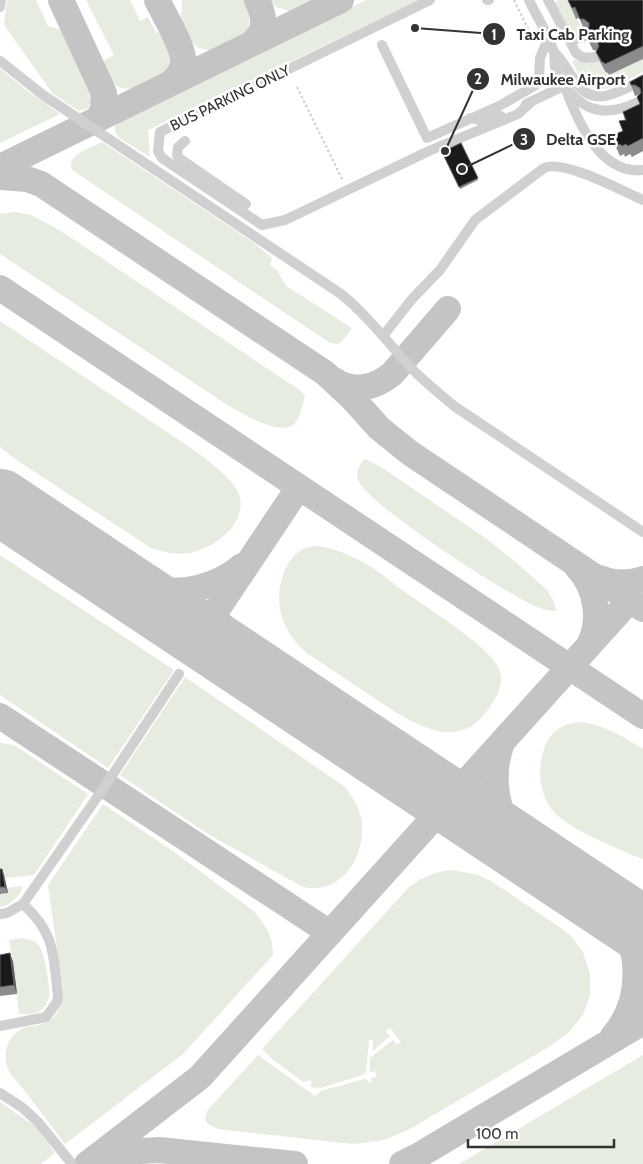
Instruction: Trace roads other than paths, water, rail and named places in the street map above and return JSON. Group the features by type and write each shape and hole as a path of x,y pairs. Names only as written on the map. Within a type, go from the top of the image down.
{"street":[{"path":"0,7 1,0"},
{"name":"BUS PARKING ONLY","path":"430,0 160,132 158,151 162,158 262,225 285,220 431,150 518,114 531,102"},
{"path":"529,0 555,53 556,69 570,83 598,97 614,94 643,80"},
{"path":"548,0 576,53 580,57 596,57"},
{"path":"555,53 569,41 586,36"},
{"path":"382,46 427,138 498,106 536,85 538,82 540,58 548,39"},
{"path":"0,61 43,95 341,294 425,382 454,406 643,532"},
{"path":"470,118 483,121 500,117 570,83"},
{"path":"570,83 579,101 599,110 618,111 638,102"},
{"path":"570,83 570,100 598,150 610,162 633,170 643,170"},
{"path":"185,141 178,147 177,155 246,204"},
{"path":"383,336 412,299 440,270 475,220 544,168 549,166 569,168 643,200"},
{"path":"0,914 7,913 23,904 105,786 179,674"},
{"path":"0,1026 46,1017 57,1002 58,996 51,942 45,928 23,904"},
{"path":"0,1093 23,1108 38,1122 72,1164"}],"place":[{"name":"Taxi Cab Parking","path":"415,28"},
{"name":"Milwaukee Airport","path":"445,151"},
{"name":"Delta GSE","path":"462,169"}]}
